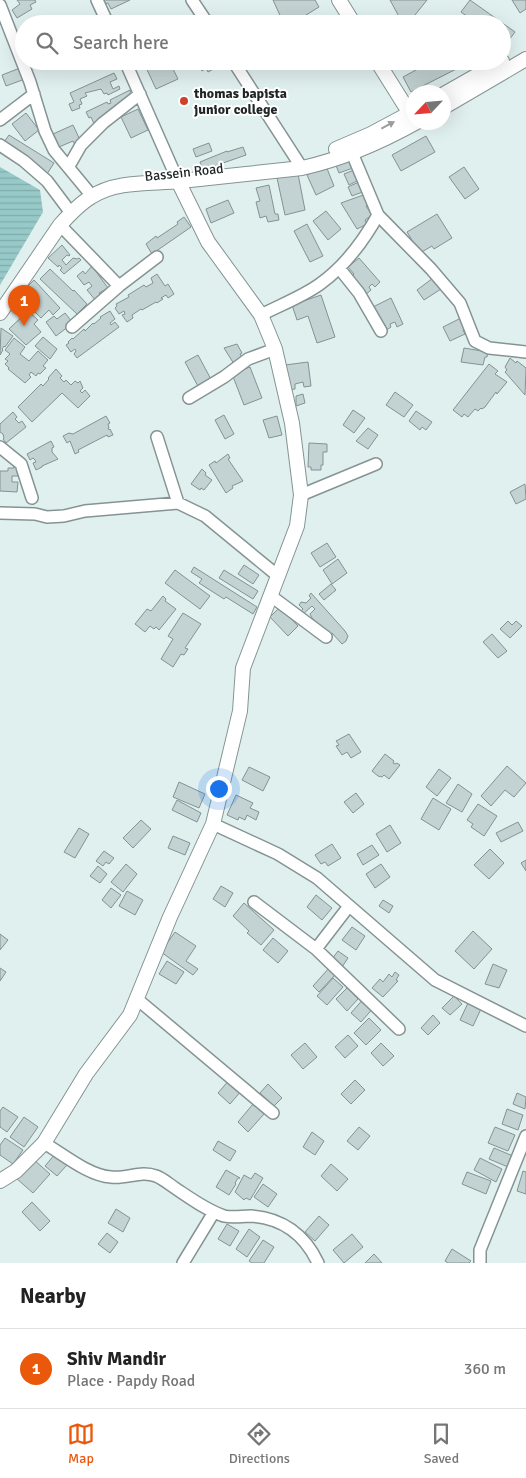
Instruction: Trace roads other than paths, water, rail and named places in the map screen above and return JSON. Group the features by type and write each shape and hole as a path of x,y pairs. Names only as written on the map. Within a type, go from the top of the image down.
{"main road":[{"path":"339,0 348,15"},
{"path":"511,56 526,49"},
{"path":"511,68 526,59"},
{"path":"383,70 406,106"},
{"path":"451,90 486,70"},
{"path":"451,103 507,70"},
{"path":"300,164 371,134 406,122"},
{"path":"0,299 54,220 89,193 176,177 300,164 322,164 376,144 406,124"},
{"path":"0,1181 16,1171 44,1143 86,1074 130,1014 170,917 213,824 240,710 243,668 297,526 301,495 292,423 275,349 261,315 208,242 176,177"},
{"path":"0,313 69,209"}],"street":[{"path":"97,0 104,15"},
{"path":"192,0 202,15"},
{"path":"2,6 15,42"},
{"path":"25,70 45,131 54,150 69,166 89,193"},
{"path":"129,70 176,177"},
{"path":"239,70 300,164"},
{"path":"0,120 34,94"},
{"path":"69,166 81,145 103,123 140,94"},
{"path":"0,145 24,161 48,181 69,209"},
{"path":"352,153 378,215 431,269 460,303 475,341 489,348 526,352"},
{"path":"261,315 319,284 339,268 369,232 378,215"},
{"path":"60,225 119,286"},
{"path":"72,327 119,286 157,257"},
{"path":"339,268 359,293 382,332"},
{"path":"189,398 224,377 248,358 275,349"},
{"path":"157,437 178,503"},
{"path":"0,447 21,464 32,498"},
{"path":"301,495 376,464"},
{"path":"0,513 35,514 47,517 64,516 85,511 178,503 205,516 278,576"},
{"path":"271,596 326,636"},
{"path":"213,824 278,854 317,878 435,980 526,1026"},
{"path":"254,902 316,949 400,1029"},
{"path":"316,949 349,906"},
{"path":"136,999 273,1113"},
{"path":"480,1263 480,1250 523,1155 526,1136"},
{"path":"44,1143 102,1176 113,1178 131,1176 143,1172 157,1176 214,1212 227,1217 250,1216 270,1219 295,1232 312,1249 318,1263"},
{"path":"183,1263 214,1212"}],"water":[{"path":"0,167 40,190 43,212 0,285"}],"place":[{"name":"thomas bapista junior college","path":"184,101"},
{"name":"Shiv Mandir","path":"24,326"}]}
